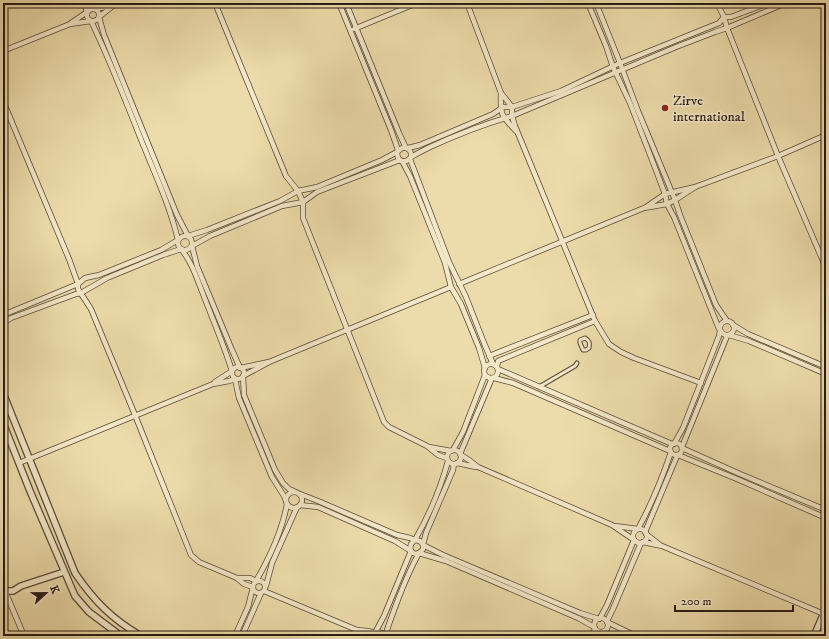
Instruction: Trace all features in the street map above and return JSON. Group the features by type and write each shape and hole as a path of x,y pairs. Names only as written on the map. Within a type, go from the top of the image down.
{"street":[{"path":"84,3 87,17 91,21 115,68"},
{"path":"93,3 99,13 104,35 115,68 151,158 174,222 178,240 177,244 185,254 192,267 225,348 232,375 235,379 239,398 272,477 284,496 286,503 291,508 310,505 318,507 395,541 411,550 414,554 420,553 452,561"},
{"path":"3,51 70,24 91,9 120,3"},
{"path":"215,3 286,176 298,191 303,202 303,218 384,422 388,427 427,446 451,463 478,467"},
{"path":"339,3 398,151 397,157 410,176 496,367 498,375 493,378 460,454 460,461 456,464 453,470 426,533 423,549 410,571 384,636 381,633 374,634 368,631 357,630"},
{"path":"346,3 399,134 411,153 410,158 445,263 451,287 461,304 479,348 485,368 484,373 486,375 463,432 452,451 448,454 446,470 424,524 411,544 411,550 384,616 374,634"},
{"path":"350,31 417,3"},
{"path":"467,3 501,93 512,107 512,116 519,135 595,321 609,344 634,358 701,383"},
{"path":"588,3 613,67 632,110 665,194 667,204 674,217 722,334 749,341 824,373 826,367 748,334 726,321 716,305 596,3"},
{"path":"717,3 724,17 778,156 826,268"},
{"path":"724,17 731,17 771,5 786,3"},
{"path":"70,24 95,21 114,5"},
{"path":"3,323 12,318 80,293 107,278 163,255 181,250 188,250 192,246 210,236 282,206 303,202 317,192 401,161 406,161 429,147 512,116 676,47 727,28 771,5"},
{"path":"3,315 78,284 85,278 99,275 161,250 178,240 179,237 183,235 188,236 207,230 298,191 317,187 382,160 402,148 420,144 494,114 503,107 512,107 561,91 620,63 719,23 724,17"},
{"path":"674,42 676,47"},
{"path":"501,93 501,109 504,118 519,135"},
{"path":"3,101 69,259 78,284 78,289 91,309 191,555 199,562 253,587 255,592 264,590 357,630 366,636"},
{"path":"381,106 387,103"},
{"path":"461,128 463,134"},
{"path":"459,284 644,208 665,194 695,187 778,156 826,135"},
{"path":"151,158 177,215 188,236 192,240 192,246 203,280 240,368 244,371 244,395 275,470 283,483 294,492 397,535 420,541 452,561 568,611 595,627 599,632 616,636"},
{"path":"644,208 667,204 695,187"},
{"path":"19,463 213,384 235,379 239,380 269,362 451,287"},
{"path":"490,356 593,315"},
{"path":"496,367 498,361 595,321"},
{"path":"593,636 596,621 600,619 608,605 634,540 633,533 638,529 648,509 666,467 670,448 682,428 719,336 722,323 726,321"},
{"path":"602,633 608,628 607,622 642,542 646,538 646,533 678,456 682,452 682,447 728,335 733,332 733,325"},
{"path":"795,360 797,355"},
{"path":"213,384 235,368 269,362"},
{"path":"485,368 489,364 624,424 673,444 679,444 682,447 738,476 826,518"},
{"path":"539,387 576,364"},
{"path":"486,375 487,377 513,383 622,430 670,452 673,455 738,476 826,510"},
{"path":"3,393 75,574 86,590 103,608 126,627 141,636"},
{"path":"3,423 75,596 89,612 121,636"},
{"path":"622,430 624,424"},
{"path":"427,446 457,451 478,467 612,525 637,542 662,546 825,612 814,636"},
{"path":"235,636 248,607 253,585 266,563 280,532 284,517 286,498 288,494 294,492"},
{"path":"242,636 264,590 272,563 302,500 300,494"},
{"path":"612,525 643,530 662,546"},
{"path":"280,532 285,534"},
{"path":"5,591 13,590 64,572"},
{"path":"236,578 250,578 256,581 262,581 264,582 264,590"},
{"path":"3,583 24,636"},
{"path":"568,611 603,619 636,636"}],"place":[{"name":"Zirve international","path":"665,108"}]}
